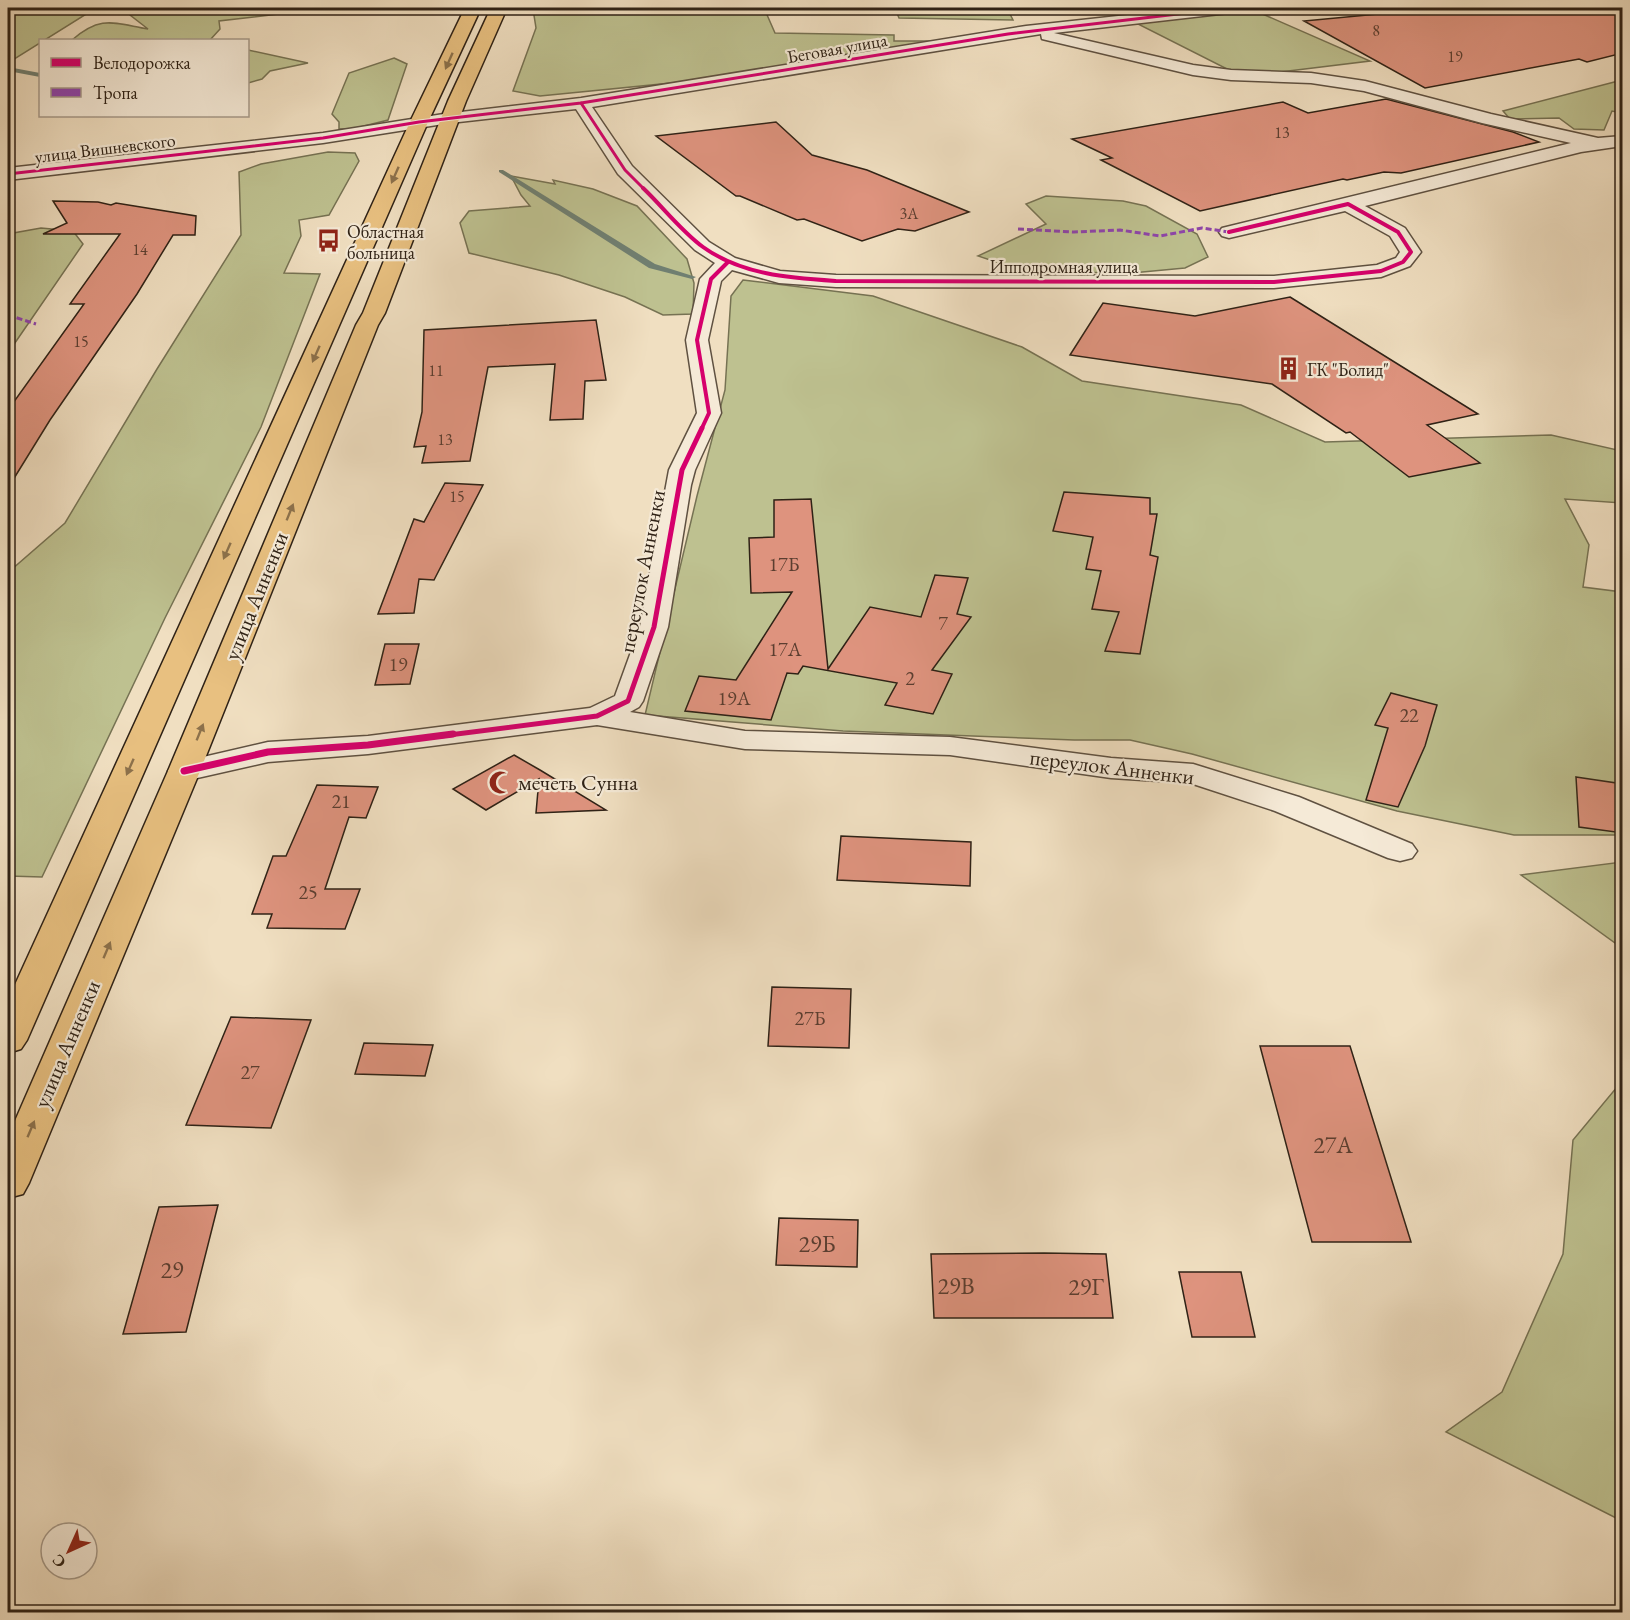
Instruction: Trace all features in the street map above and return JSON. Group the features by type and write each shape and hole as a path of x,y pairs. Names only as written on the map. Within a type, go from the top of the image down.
{"main road":[{"name":"улица Анненки","path":"8,1040 419,122 473,8"},
{"name":"улица Анненки","path":"8,1183 184,771 367,325 375,313 450,118 499,8"}],"street":[{"name":"Беговая улица","path":"450,118 581,103 1026,32 1228,8"},
{"path":"1026,32 1194,70 1231,75 1311,78 1365,86 1488,119 1595,143"},
{"name":"Ипподромная улица","path":"581,103 624,170 702,246 728,262 779,277 836,281 1262,282 1348,276 1382,271 1403,262 1411,252 1398,232 1348,204"},
{"name":"улица Вишневского","path":"8,174 323,138 450,118"},
{"path":"1229,231 1595,143 1623,141"},
{"name":"переулок Анненки","path":"597,716 628,701 654,627 678,485 682,470 709,413 697,340 711,279 728,262"},
{"name":"переулок Анненки","path":"184,771 268,752 369,745 597,716 745,740 950,746 1112,768 1193,774 1287,804 1400,850"}],"green space":[{"path":"8,8 96,8 46,39 39,39 39,44 8,63"},
{"path":"127,8 182,8 191,11 221,12 303,8 287,13 219,21 220,29 211,39 73,39 82,32 100,24 116,23 148,29 130,15"},
{"path":"764,8 775,33 894,35 894,41 943,41 783,72 540,96 513,91 536,28 533,9"},
{"path":"895,8 1007,8 1013,20 899,18"},
{"path":"1251,9 1370,61 1272,73 1229,70 1134,22"},
{"path":"249,50 308,63 270,71 262,79 249,83"},
{"path":"394,58 407,64 388,120 352,129 339,129 339,122 332,114 349,73"},
{"path":"1622,80 1622,113 1612,111 1604,130 1574,129 1559,118 1510,119 1503,111"},
{"path":"328,152 355,153 359,161 329,215 299,220 301,236 284,273 320,274 261,427 165,618 42,877 8,876 8,575 65,523 157,369 241,235 239,172 261,164"},
{"path":"511,176 555,184 553,180 593,189 637,206 687,259 694,283 693,314 663,315 625,297 559,275 469,253 460,223 469,211 530,206"},
{"path":"1046,196 1123,201 1146,206 1197,234 1208,257 1185,268 1121,274 1014,268 978,256 1046,224 1026,204"},
{"path":"41,228 73,231 83,244 8,353 8,234"},
{"path":"743,280 873,296 1022,347 1082,381 1241,405 1325,442 1551,435 1622,451 1622,503 1565,499 1589,545 1583,587 1622,592 1622,835 1514,835 1397,811 1192,754 1130,740 843,731 645,715 697,496 725,390 731,296"},
{"path":"1622,862 1622,948 1521,875"},
{"path":"1622,1081 1622,1521 1446,1432 1502,1392 1563,1254 1573,1140"}],"building":[{"path":"1442,8 1623,8 1623,53 1587,62 1579,59 1425,88 1304,21"},
{"path":"1386,99 1513,132 1539,142 1401,173 1384,172 1343,179 1200,211 1101,160 1112,158 1072,139 1283,102 1308,113"},
{"path":"776,122 812,155 867,170 969,212 915,231 898,229 862,241 804,219 797,220 736,196 656,136"},
{"path":"53,201 98,202 111,205 116,203 196,216 195,235 173,235 137,294 50,420 8,488 8,410 84,304 70,304 120,234 43,234 67,223"},
{"name":"ГК \"Болид\"","path":"1290,297 1478,414 1427,425 1480,463 1409,477 1350,432 1346,433 1272,384 1070,355 1103,303 1195,316"},
{"path":"596,320 606,380 585,381 583,419 550,420 555,364 488,367 470,461 422,463 426,446 414,447 422,412 424,330"},
{"path":"445,483 483,485 434,580 419,579 414,613 378,614 414,519 424,522"},
{"path":"1064,492 1150,498 1150,514 1157,514 1150,555 1158,557 1140,654 1105,651 1119,612 1092,609 1101,571 1086,569 1093,537 1053,531"},
{"path":"811,499 828,669 870,607 921,617 935,575 968,578 957,614 971,617 932,670 952,674 933,714 885,705 897,683 803,666 798,674 787,673 771,720 685,711 699,676 736,680 792,592 751,593 749,538 774,537 774,500"},
{"path":"385,644 419,644 410,684 375,685"},
{"path":"1391,693 1437,705 1425,746 1398,807 1366,800 1388,728 1375,725"},
{"name":"мечеть Сунна","path":"514,755 606,810 536,813 539,779 486,810 453,789"},
{"path":"1576,777 1623,784 1623,833 1579,827"},
{"path":"317,785 378,787 366,818 349,817 325,889 360,889 345,929 267,928 272,914 252,914 273,856 286,856"},
{"path":"841,836 971,842 970,886 837,880"},
{"path":"772,987 851,989 849,1048 768,1046"},
{"path":"231,1017 311,1020 271,1128 186,1125"},
{"path":"364,1043 433,1045 425,1076 355,1074"},
{"path":"1260,1046 1350,1046 1411,1242 1312,1242"},
{"path":"218,1205 186,1332 123,1334 159,1207"},
{"path":"779,1218 858,1220 857,1267 776,1265"},
{"path":"931,1254 1106,1254 1113,1318 934,1318"},
{"path":"1179,1272 1241,1272 1255,1337 1192,1337"}],"waterway":[{"path":"8,69 39,75"},
{"path":"501,171 652,266 692,277"}],"marked path":[{"path":"1018,229 1074,232 1120,230 1160,236 1202,228 1229,232"},
{"path":"8,315 36,324"},
{"path":"8,351 17,350"}],"cycle path":[{"path":"8,174 323,138 419,122 581,103 1008,34 1229,8"},
{"path":"581,103 625,170 702,246 728,262 779,277 836,281 1274,282 1381,271 1403,262 1411,252 1398,232 1348,204 1229,232"},
{"path":"184,771 268,752 368,745 597,716 628,701 654,627 682,470 709,413 697,340 711,279 728,262"}],"place":[{"name":"Областная больница","path":"329,241"},
{"name":"ГК \"Болид\"","path":"1289,369"},
{"name":"мечеть Сунна","path":"500,782"}]}
